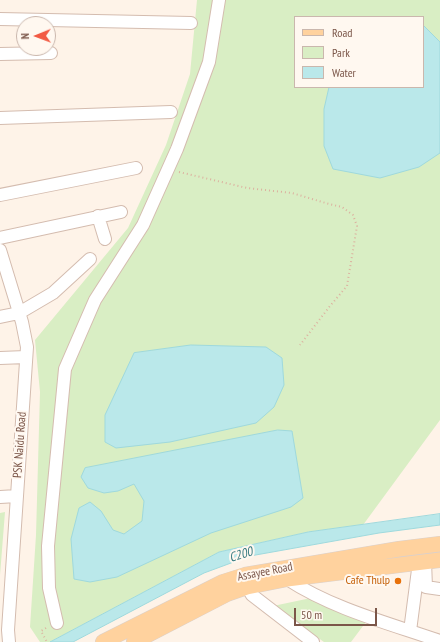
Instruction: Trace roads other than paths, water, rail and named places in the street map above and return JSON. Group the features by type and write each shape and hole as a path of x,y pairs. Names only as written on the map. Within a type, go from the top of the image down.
{"main road":[{"name":"Assayee Road","path":"103,642 223,582 245,575 392,550 440,544"},
{"name":"Assayee Road","path":"134,642 227,594 247,587 287,579 428,561"}],"street":[{"path":"57,623 49,588 48,546 65,369 95,300 143,225 177,149 209,62 219,0"},
{"path":"0,19 191,23"},
{"path":"0,54 16,54"},
{"path":"0,118 171,112"},
{"path":"0,195 136,168"},
{"path":"0,238 121,212"},
{"path":"98,216 105,239"},
{"name":"PSK Naidu Road","path":"1,255 19,313 25,338 26,357 8,630 10,642"},
{"path":"0,317 19,313 53,293 90,259"},
{"path":"0,358 26,357"},
{"path":"0,497 17,496"},
{"path":"428,561 426,587 440,589"},
{"path":"410,630 428,561"},
{"path":"287,579 310,592 365,616 440,641"},
{"path":"247,587 252,595 314,642"}],"water":[{"path":"424,26 440,42 440,153 419,167 380,178 333,169 324,146 324,109 329,88 424,88"},
{"path":"191,345 266,347 282,358 284,385 274,407 256,423 170,442 116,448 105,442 105,415 134,353"},
{"path":"278,430 292,431 303,498 291,507 211,533 117,577 90,582 74,579 71,539 79,508 90,502 101,511 113,530 124,534 142,521 144,501 134,484 118,491 104,493 88,488 81,477 85,468"},
{"name":"C200","path":"440,514 440,525 379,533 250,556 204,573 73,642 50,642 219,552 308,532"}],"place":[{"name":"Cafe Thulp","path":"398,581"}]}
